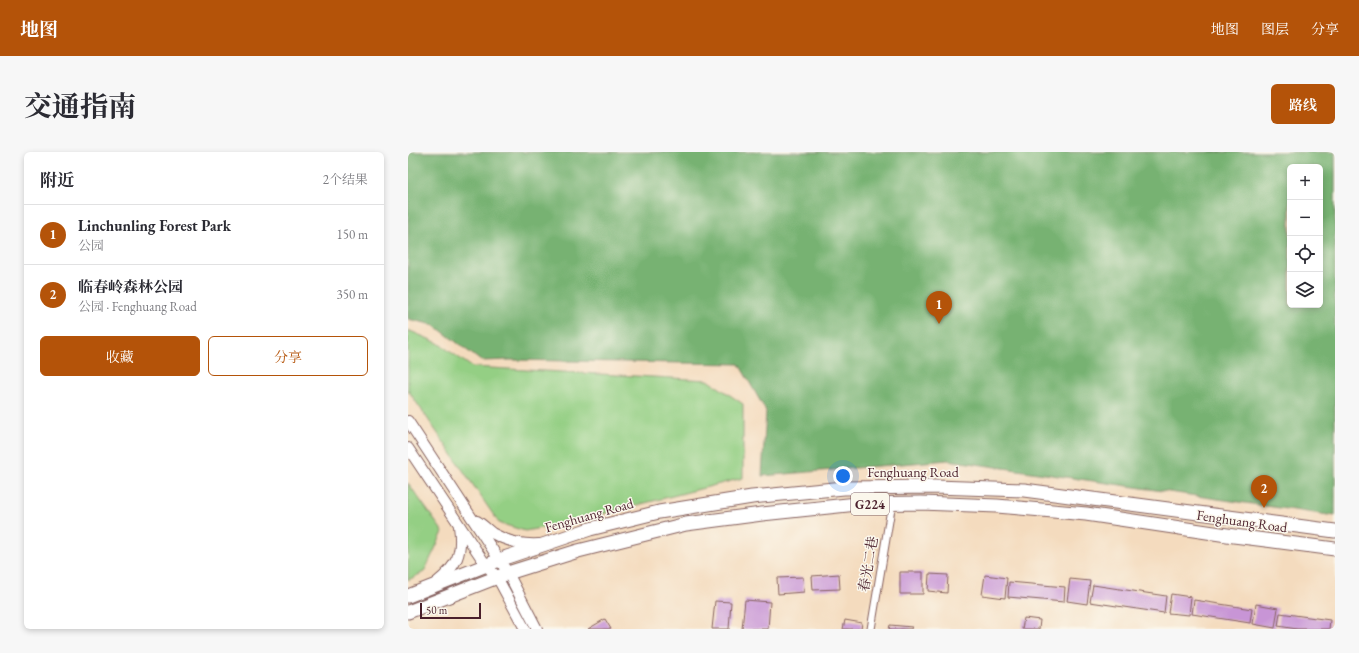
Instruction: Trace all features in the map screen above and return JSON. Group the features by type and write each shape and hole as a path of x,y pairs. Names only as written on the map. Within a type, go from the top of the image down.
{"highway":[{"name":"Fenghuang Road","path":"408,596 499,560 590,529 659,512 752,497 844,488 935,486 1024,490 1335,531"},
{"name":"Fenghuang Road","path":"413,611 502,575 578,551 686,524 857,504 921,503 997,506 1086,514 1335,549"}],"main road":[{"path":"408,421 499,560 502,575 525,629"},
{"path":"408,448 486,565 502,575 536,629"},
{"path":"472,517 492,533 506,539 518,543 545,544"},
{"path":"430,587 444,577 457,560 460,538 458,524"}],"street":[{"name":"春光二巷","path":"871,629 892,503"}],"green space":[{"path":"408,152 1335,152 1335,516 948,460 762,476 766,411 739,364 510,360 481,361 434,325 408,319"},
{"path":"408,330 438,343 472,367 708,380 743,404 743,478 567,523 525,531 499,523 408,390"},
{"path":"408,483 443,532 424,572 408,580"}],"building":[{"path":"900,572 923,572 923,594 900,594"},
{"path":"839,574 840,589 813,590 812,576"},
{"path":"929,574 948,575 947,593 928,591"},
{"path":"985,575 1007,578 1005,598 982,595"},
{"path":"803,577 804,592 778,594 777,578"},
{"path":"1070,579 1090,581 1087,604 1067,601"},
{"path":"1009,582 1065,587 1064,602 1008,597"},
{"path":"1093,585 1166,596 1164,613 1090,602"},
{"path":"1171,594 1191,597 1189,615 1168,613"},
{"path":"745,600 770,602 768,629 742,629"},
{"path":"1194,600 1252,609 1250,623 1192,614"},
{"path":"715,601 731,602 729,629 712,629"},
{"path":"1256,604 1278,608 1275,628 1253,624"},
{"path":"1280,613 1330,620 1329,629 1297,629 1278,626"},
{"path":"1024,618 1040,620 1039,629 1022,629"},
{"path":"605,619 611,629 588,629"},
{"path":"845,620 862,623 861,629 843,629"},
{"path":"890,625 912,627 911,629 889,629"}],"place":[{"name":"Linchunling Forest Park","path":"939,324"},
{"name":"临春岭森林公园","path":"1264,508"}]}
